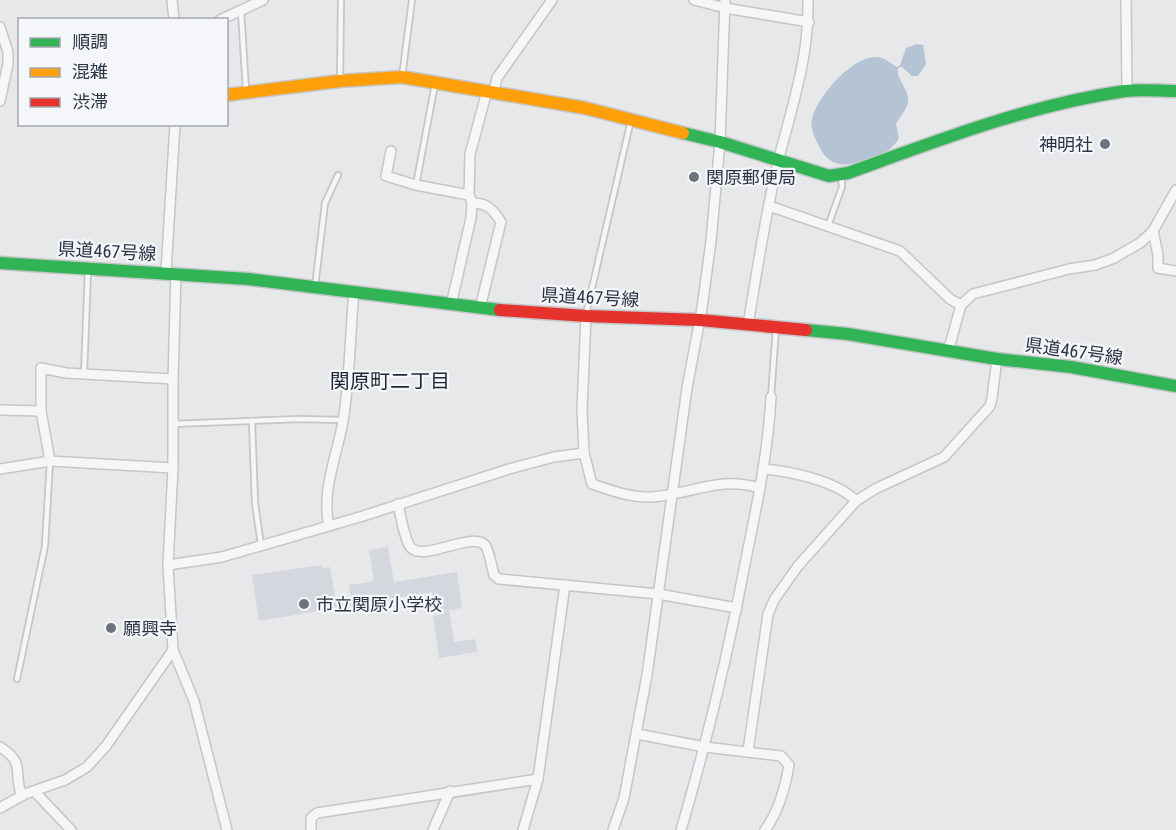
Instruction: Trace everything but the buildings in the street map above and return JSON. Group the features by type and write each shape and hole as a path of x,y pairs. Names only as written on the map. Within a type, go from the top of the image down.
{"main road":[{"path":"228,95 402,76 631,118 720,142 829,176 1031,111 1127,91 1176,91"},
{"name":"県道467号線","path":"0,263 171,273 354,291 480,308 586,316 699,320 848,334 948,352 1071,367 1176,386"}],"street":[{"path":"172,0 174,18"},
{"path":"224,18 263,0"},
{"path":"451,305 465,248 470,199 470,154 490,91 552,0"},
{"path":"694,0 809,22"},
{"path":"747,325 778,161 803,72 809,22 808,0"},
{"path":"1126,0 1127,91"},
{"path":"613,830 624,798 637,734 687,388 711,241 720,142 724,4"},
{"path":"0,101 8,64 8,52 1,32"},
{"path":"175,126 171,273 173,468 168,565 173,650 195,701 227,830"},
{"path":"391,152 386,176 481,203 493,209 501,222 480,308"},
{"path":"948,352 961,305 973,294 1105,262 1140,243 1153,231 1175,195"},
{"path":"769,206 900,251 950,299 961,305"},
{"path":"1153,231 1158,268 1176,271"},
{"path":"329,526 326,511 328,484 343,420 354,291"},
{"path":"586,316 582,410 584,453 592,484 627,495 651,497 721,483 745,483 760,488"},
{"path":"748,751 768,614 774,600 798,566 856,501 875,489 944,457 952,450 990,406 997,359"},
{"path":"50,461 41,411 41,368 66,373 172,379"},
{"path":"681,830 705,747 737,608 769,441 771,397"},
{"path":"0,410 41,411"},
{"path":"168,565 222,557 509,469 554,457 584,453"},
{"path":"0,469 50,461 173,468"},
{"path":"764,469 791,471 840,489 856,501"},
{"path":"398,504 409,544 413,550 418,552 477,542 484,544 488,550 494,575 500,579 658,594 737,608"},
{"path":"523,830 538,779 565,585"},
{"path":"0,808 22,796 65,780 87,767 106,746 173,650"},
{"path":"637,734 705,747 781,756 789,765 785,790 773,819 765,830"},
{"path":"0,747 15,758 18,787 22,796"},
{"path":"311,830 311,818 316,813 538,779"},
{"path":"34,791 71,830"},
{"path":"433,830 450,791"}],"lane":[{"path":"340,81 341,0"},
{"path":"402,76 412,0"},
{"path":"241,9 246,93"},
{"path":"416,185 436,81"},
{"path":"586,316 631,118"},
{"path":"828,226 842,187 841,174"},
{"path":"315,287 325,202 338,175"},
{"path":"84,373 88,268"},
{"path":"771,397 776,327"},
{"path":"173,424 299,419 343,420"},
{"path":"252,422 255,503 261,545"},
{"path":"17,679 45,546 50,461"}],"shaded area":[{"name":"市立関原小学校","path":"388,547 394,582 457,572 462,608 449,610 454,642 475,639 477,652 439,658 433,616 445,613 444,611 435,612 432,592 259,621 252,575 322,565 322,568 330,567 336,601 351,599 349,585 374,581 369,550"}],"water":[{"path":"917,44 923,45 926,64 918,76 912,76 902,67 898,68 908,102 896,124 899,138 896,143 883,153 853,163 839,164 824,155 814,134 812,119 828,90 846,71 866,59 882,58 897,67 900,65 906,48"}],"traffic: fast":[{"path":"683,133 720,142 829,176 848,173 985,125 1054,105 1125,91 1176,91"},
{"path":"0,263 248,279 500,310"},
{"path":"806,330 848,334 997,359 1071,367 1176,386"}],"traffic: slow":[{"path":"228,95 340,81 402,77 585,108 683,133"}],"traffic: jam":[{"path":"500,310 700,320 806,330"}],"place":[{"name":"神明社","path":"1105,144"},
{"name":"関原郵便局","path":"694,177"},
{"name":"市立関原小学校","path":"304,604"},
{"name":"願興寺","path":"111,628"}],"district":[{"name":"関原町二丁目","path":"390,381"}]}
